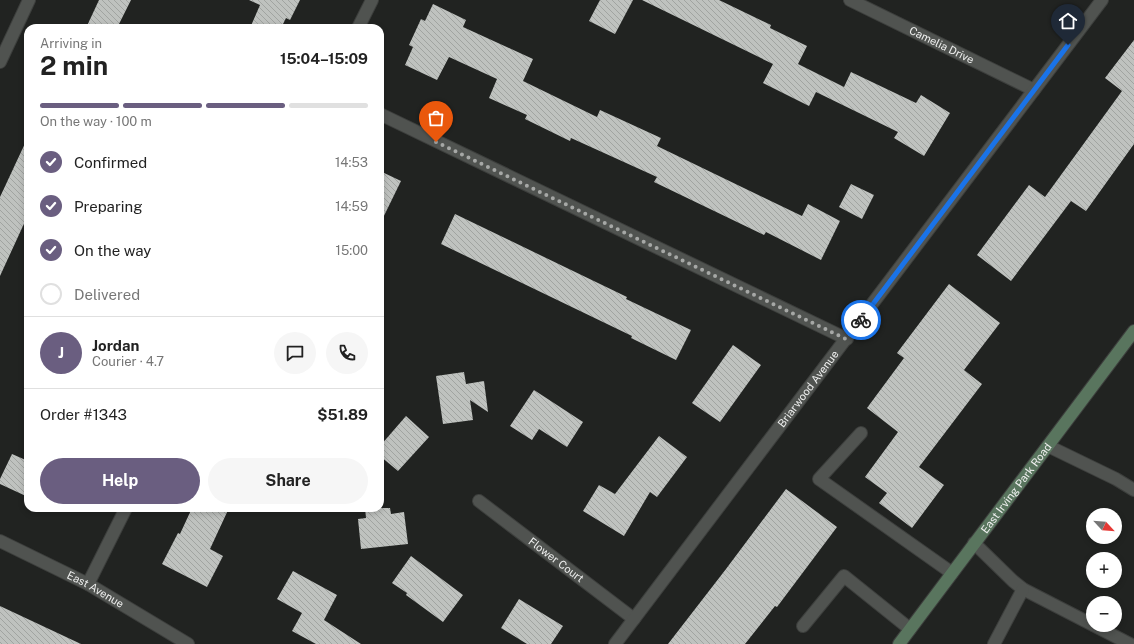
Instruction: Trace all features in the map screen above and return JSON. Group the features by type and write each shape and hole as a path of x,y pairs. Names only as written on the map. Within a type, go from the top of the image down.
{"main road":[{"name":"East Irving Park Road","path":"899,644 1134,331"}],"street":[{"path":"0,62 29,0"},
{"path":"360,24 372,0"},
{"name":"Camelia Drive","path":"850,0 1034,90"},
{"name":"Briarwood Avenue","path":"615,644 1102,0"},
{"path":"384,116 846,339"},
{"path":"862,433 819,479 952,573"},
{"path":"1048,446 1116,479 1134,490"},
{"name":"Flower Court","path":"479,501 634,619"},
{"path":"88,584 124,512"},
{"name":"East Avenue","path":"0,541 88,584 188,644"},
{"path":"974,543 1012,581 1023,589 1130,644"},
{"path":"803,626 844,576 910,629"},
{"path":"995,644 1023,589"}],"building":[{"path":"99,0 131,0 119,24 88,24"},
{"path":"249,0 300,0 290,20 286,18 283,24 252,24 260,5"},
{"path":"600,0 633,0 615,34 589,21"},
{"path":"642,0 719,0 771,25 770,28 807,46 798,64 844,87 851,72 916,103 921,95 950,113 924,156 894,138 898,132 816,92 809,106 763,83 773,64"},
{"path":"433,4 466,20 463,27 533,59 523,81 597,117 600,110 661,138 657,146 802,216 808,204 840,221 821,260 766,232 764,235 654,182 657,177 571,138 570,141 525,119 527,115 489,98 497,79 449,57 437,80 405,65 413,47 409,45 421,19 425,21"},
{"path":"1134,40 1134,144 1086,211 1071,201 1011,281 977,255 1029,185 1045,197 1122,91 1105,78"},
{"path":"24,146 24,224 0,276 0,197"},
{"path":"384,173 401,181 384,216"},
{"path":"851,184 874,195 862,219 839,207"},
{"path":"455,214 627,297 626,299 691,330 676,360 631,338 632,336 441,244"},
{"path":"949,284 1000,323 964,370 982,384 919,467 944,485 912,528 879,503 887,493 865,477 898,432 867,408 904,358 897,353"},
{"path":"733,345 761,365 720,422 692,403"},
{"path":"464,372 466,384 484,381 488,412 470,400 473,420 443,424 436,376"},
{"path":"534,390 583,422 567,447 539,429 532,440 510,426"},
{"path":"406,416 429,437 398,471 384,459 384,441"},
{"path":"659,436 687,457 657,497 650,492 624,536 583,511 599,485 615,494"},
{"path":"12,454 24,459 24,495 0,484 0,479"},
{"path":"786,489 837,527 777,607 775,606 745,644 668,644 726,569"},
{"path":"384,508 390,508 391,514 404,512 408,544 361,549 358,519 366,518 365,512 384,512"},
{"path":"190,512 227,512 210,549 223,556 207,587 162,564 178,533 180,534"},
{"path":"411,556 463,595 443,622 392,583"},
{"path":"293,571 337,595 324,620 361,644 316,644 292,631 302,613 277,599"},
{"path":"519,599 563,626 551,644 527,644 501,628"},
{"path":"0,606 81,644 0,644"}],"way so far":[{"path":"436,142 846,339 861,320"}],"route":[{"path":"861,320 1068,45"}]}
